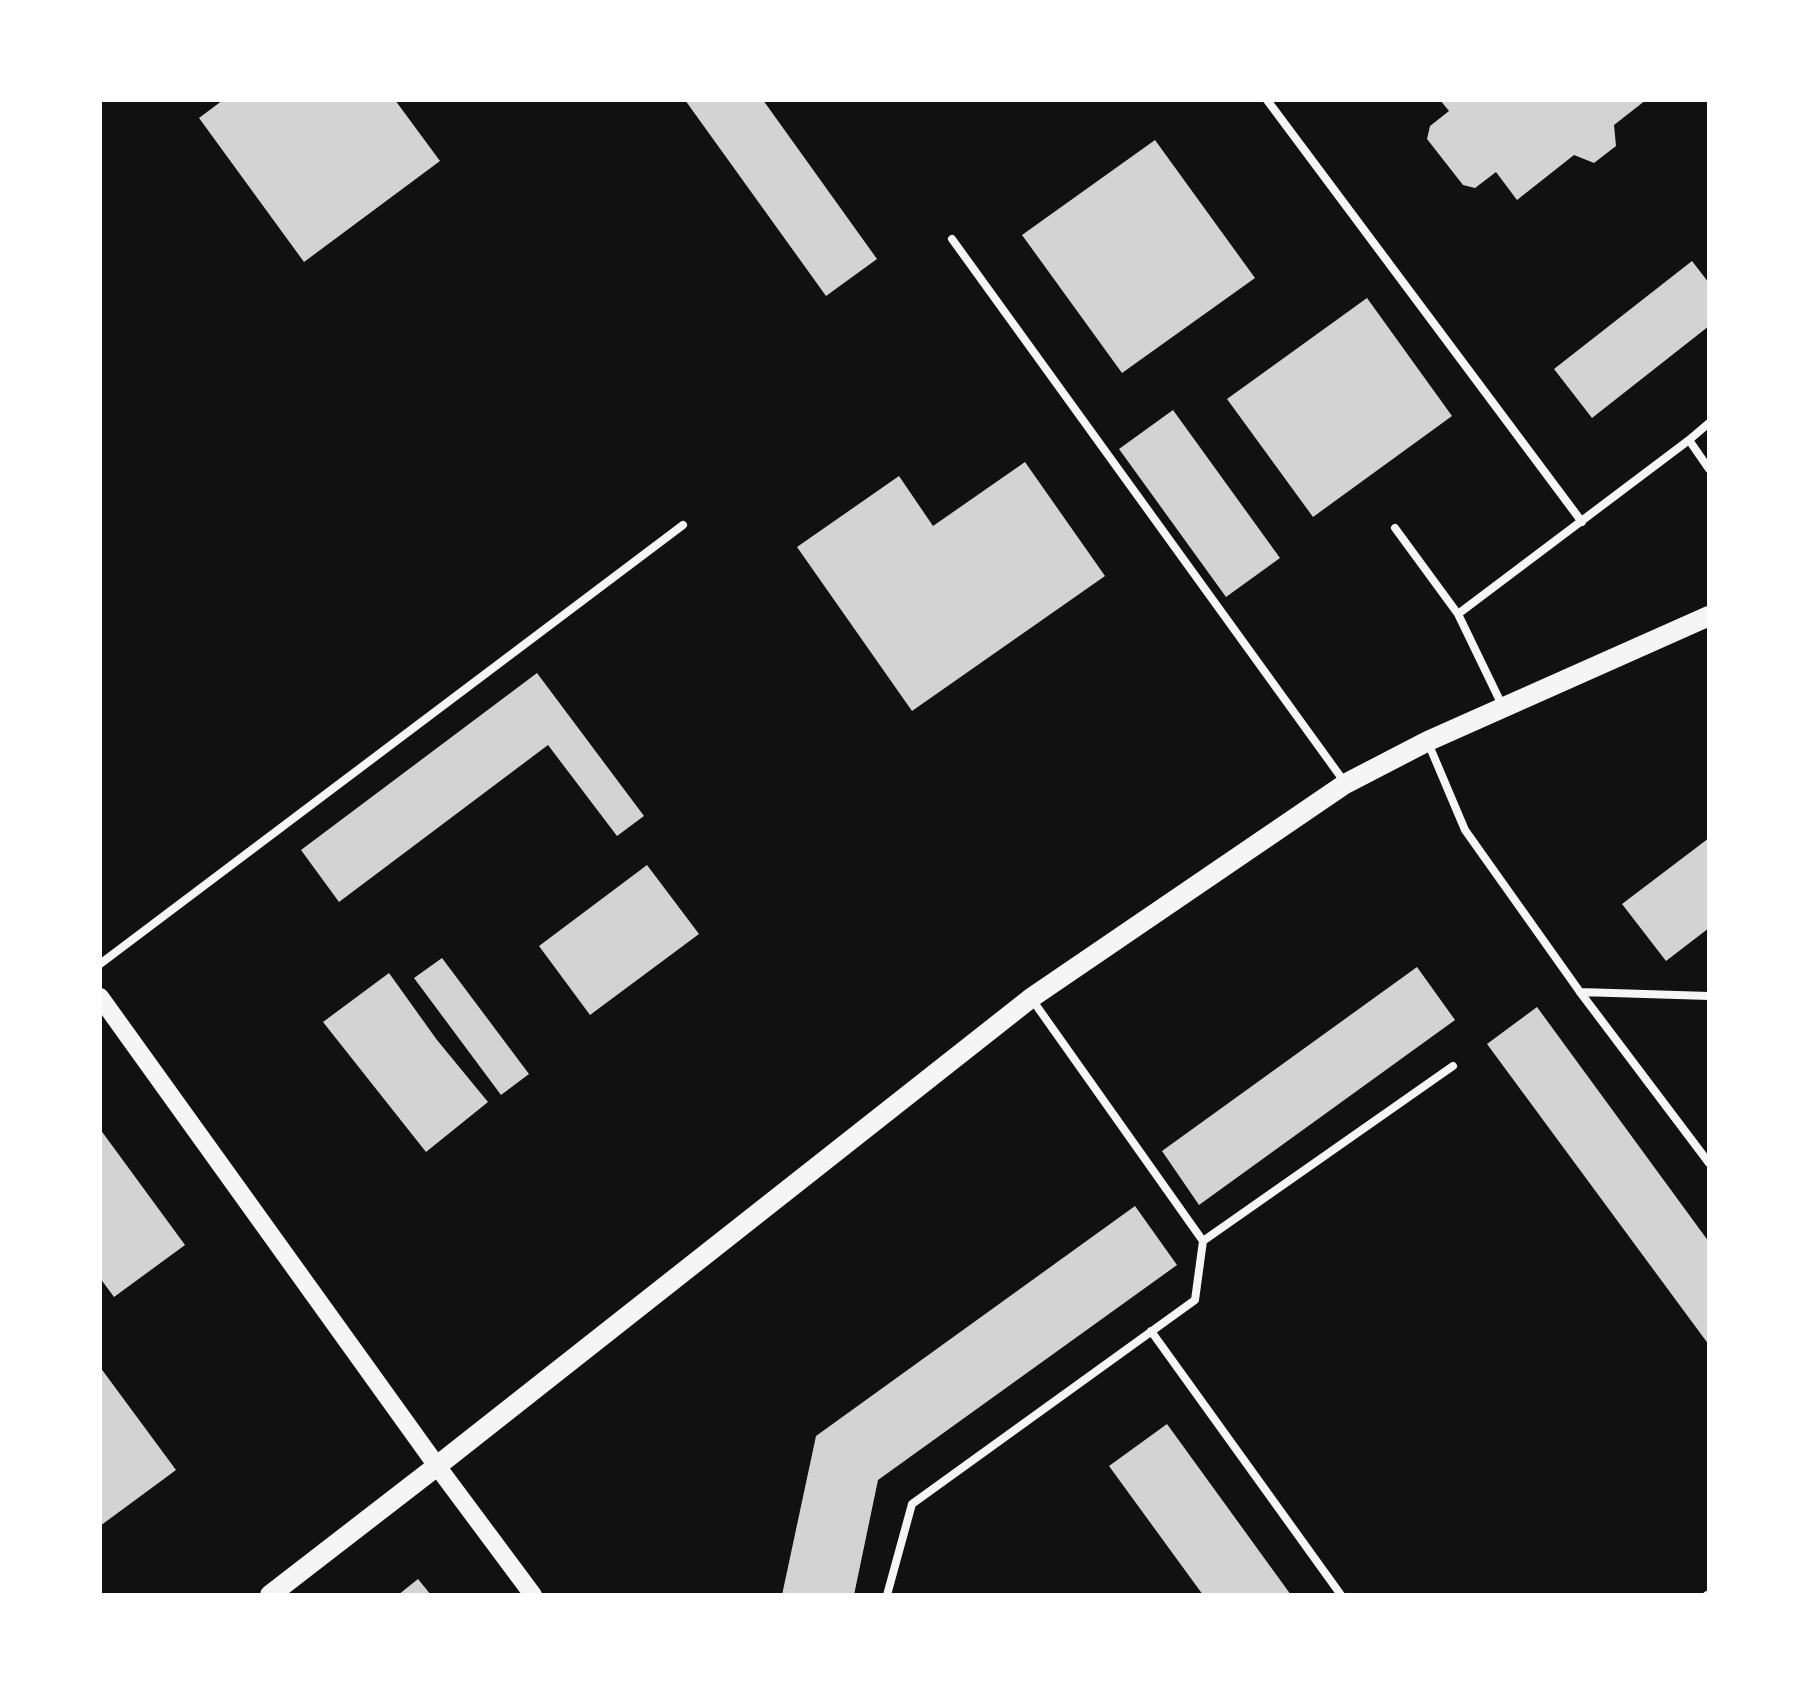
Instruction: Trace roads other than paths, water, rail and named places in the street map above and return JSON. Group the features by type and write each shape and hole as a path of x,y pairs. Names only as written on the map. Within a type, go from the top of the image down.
{"main road":[{"path":"270,1595 1031,998 1346,784 1428,741 1709,616"}],"street":[{"path":"100,997 533,1595"}],"lane":[{"path":"1267,100 1582,522"},
{"path":"952,238 1346,784"},
{"path":"1458,614 1709,423"},
{"path":"1689,440 1709,469"},
{"path":"100,964 683,525"},
{"path":"1395,528 1458,614 1503,707"},
{"path":"1428,741 1466,830 1580,992 1709,1164"},
{"path":"1580,992 1709,996"},
{"path":"887,1595 912,1504 1195,1300 1204,1241 1031,998"},
{"path":"1204,1241 1454,1066"},
{"path":"1151,1331 1342,1595"}]}
